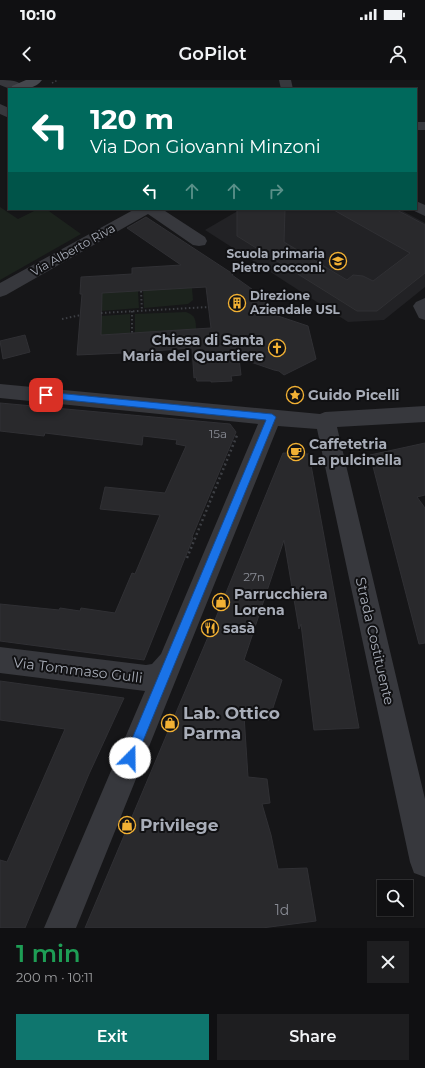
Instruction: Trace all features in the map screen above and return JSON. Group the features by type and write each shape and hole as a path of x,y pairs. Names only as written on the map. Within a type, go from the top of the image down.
{"main road":[{"path":"19,88 36,80"}],"street":[{"path":"0,80 12,88"},
{"name":"Via Alberto Riva","path":"0,291 144,210"},
{"path":"152,210 199,241"},
{"path":"0,390 322,422 325,420 425,414"},
{"path":"60,928 272,417"},
{"name":"Strada Costituente","path":"325,420 425,862"},
{"name":"Via Tommaso Gulli","path":"0,660 146,678 159,675 171,660"}],"path":[{"path":"141,291 142,311"},
{"path":"101,313 209,307"},
{"path":"132,312 132,333"},
{"path":"62,319 81,315"},
{"path":"185,564 241,424 243,414"}],"shaded area":[{"path":"0,207 18,219 36,210 47,210 81,234 0,280"},
{"name":"Scuola primaria Pietro cocconi.","path":"239,210 401,210 425,223 425,287 384,320 348,322 205,230"},
{"path":"192,288 193,300 188,304 144,308 143,290"},
{"path":"138,291 139,308 101,311 102,293"},
{"path":"186,312 194,318 196,329 135,333 135,314"},
{"path":"130,314 130,333 101,335 101,316"}],"building":[{"path":"237,210 285,210 284,242 347,280 353,275 363,276 373,281 410,253 334,210 397,210 425,225 425,273 377,311 357,311 237,236"},
{"name":"Direzione Aziendale USL","path":"146,217 233,274 232,275 266,299 269,313 308,326 316,359 284,375 279,371 239,358 241,375 231,376 232,381 211,382 197,381 196,377 194,378 192,348 141,352 142,359 123,360 122,353 77,355 82,294 80,294 81,277 132,274 132,268 181,265 127,228","holes":["206,287 211,328 101,335 102,293"]},
{"path":"25,335 30,352 3,359 0,341"},
{"path":"0,403 230,424 236,432 192,537 193,538 144,660 0,641 0,604 59,610 60,608 80,611 81,608 115,613 132,573 135,574 160,515 100,509 105,487 165,493 186,446 176,444 177,440 143,436 142,445 45,433 44,436 0,431"},
{"path":"425,443 425,495 417,497 425,508 425,643 419,644 370,455"},
{"path":"283,453 309,454 359,728 314,730 301,624 299,629 284,540 244,660 282,680 269,720 244,715 248,777 267,779 270,803 262,804 271,835 278,869 307,868 316,921 262,928 85,928 208,637"},
{"path":"0,681 124,698 89,774 25,928 0,928 0,860 7,862 65,729 0,720"}],"place":[{"name":"Scuola primaria Pietro cocconi.","path":"338,261"},
{"name":"Direzione Aziendale USL","path":"237,303"},
{"name":"Chiesa di Santa Maria del Quartiere","path":"277,348"},
{"name":"Guido Picelli","path":"295,395"},
{"name":"Caffetetria La pulcinella","path":"296,452"},
{"name":"Parrucchiera Lorena","path":"221,602"},
{"name":"sasà","path":"210,628"},
{"name":"Lab. Ottico Parma","path":"170,723"},
{"name":"Privilege","path":"127,825"}],"route":[{"path":"46,395 272,417 130,758"}]}
